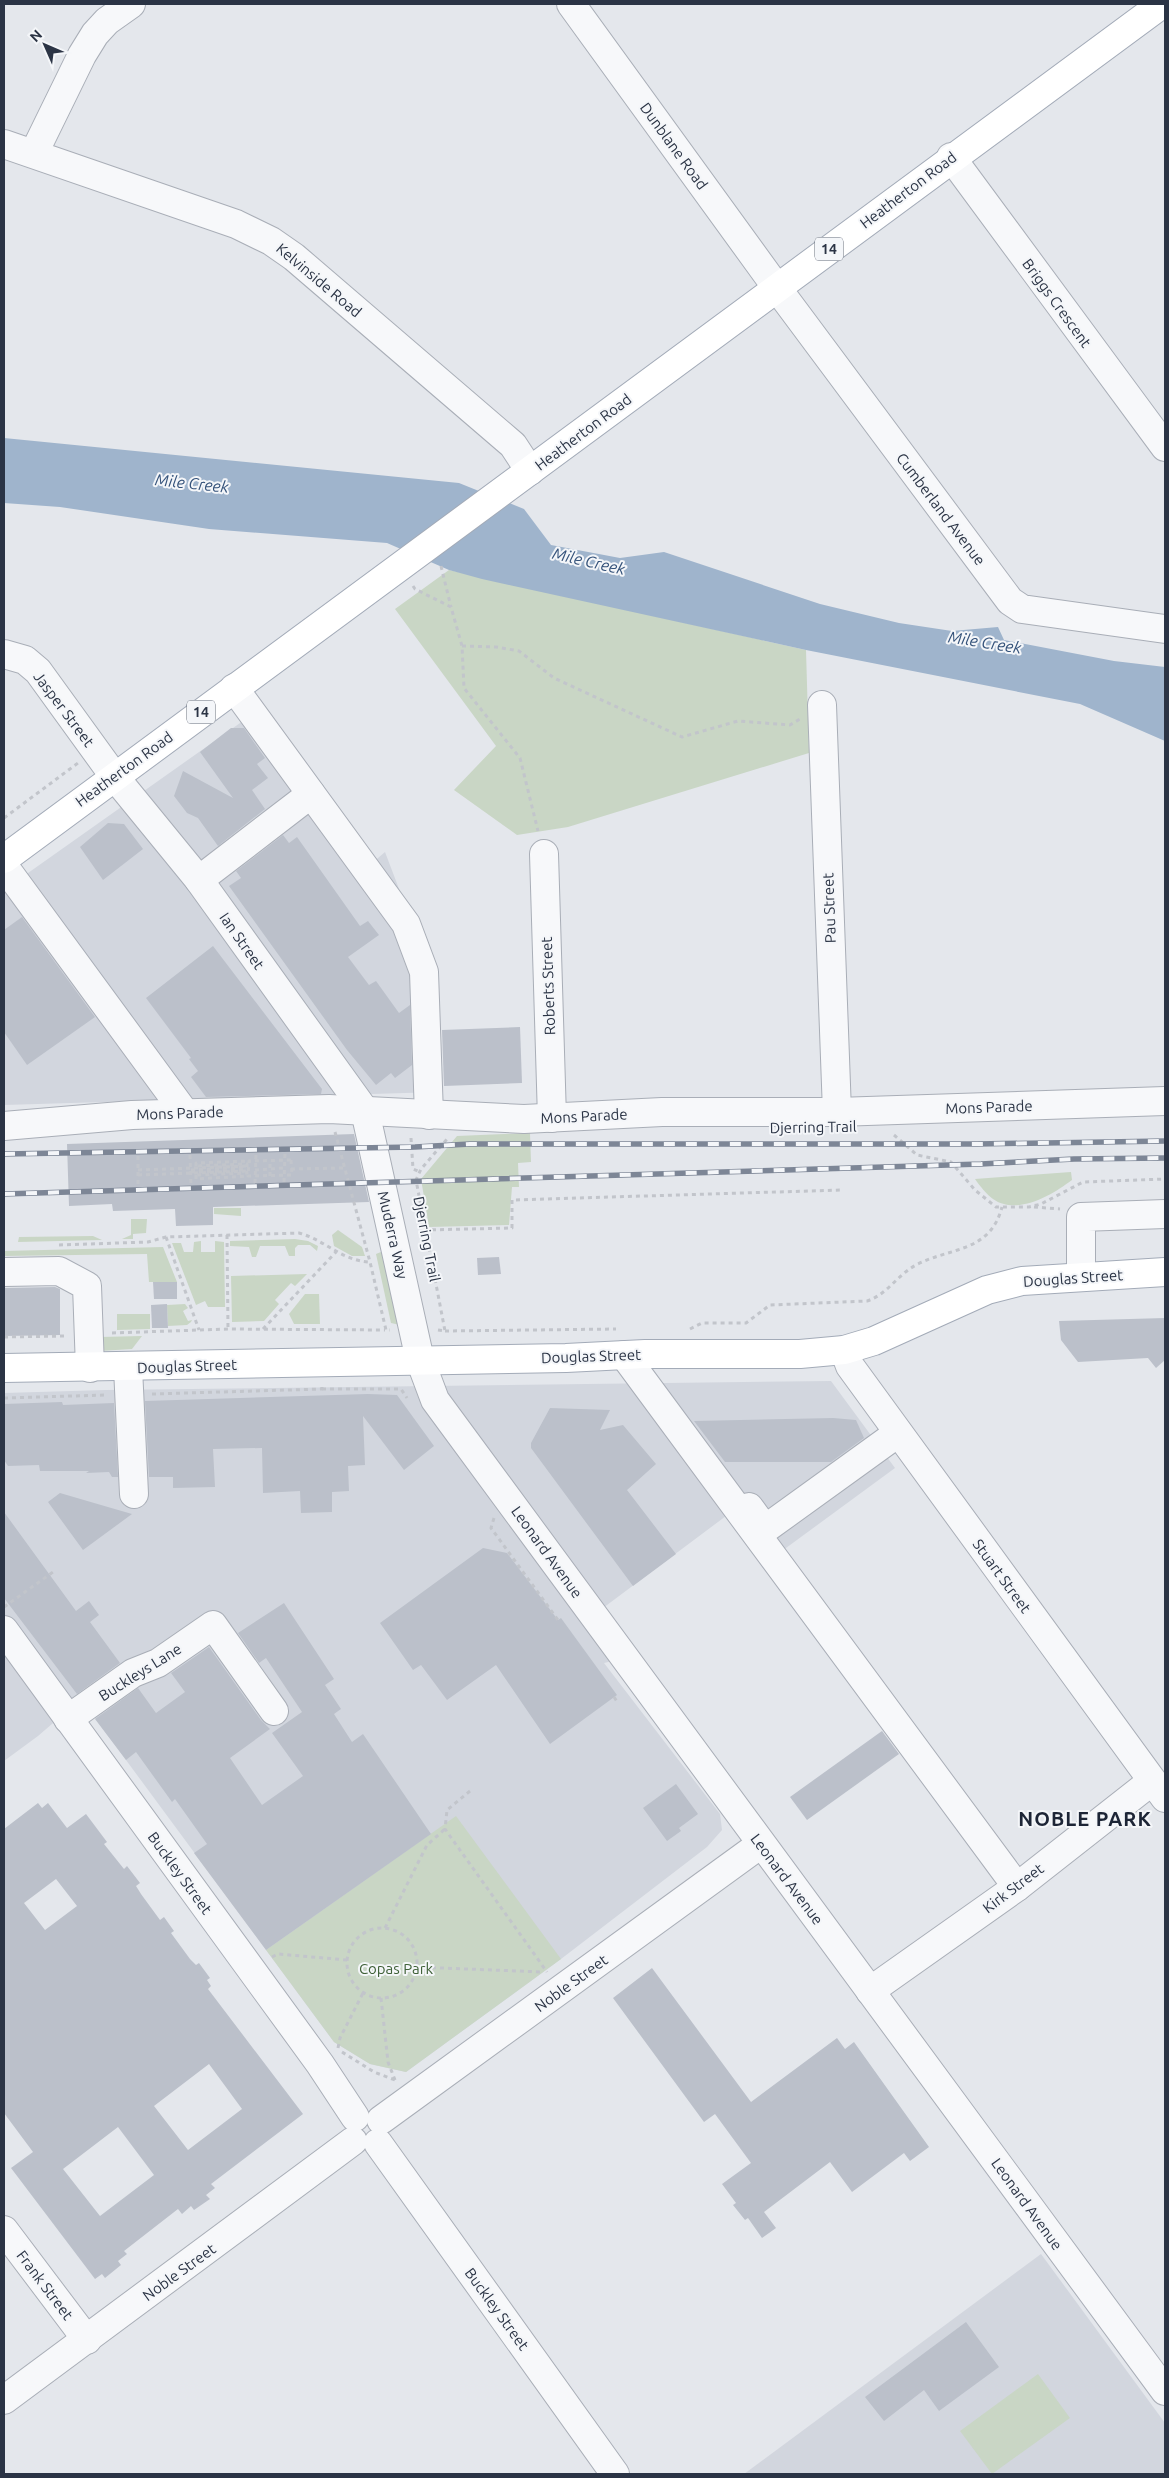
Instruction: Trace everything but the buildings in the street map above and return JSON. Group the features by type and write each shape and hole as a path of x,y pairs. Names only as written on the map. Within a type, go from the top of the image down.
{"main road":[{"name":"Heatherton Road","path":"4,859 952,157 1162,4"},
{"name":"Douglas Street","path":"4,1368 128,1368 566,1358 630,1346 800,1354 844,1350 874,1340 987,1290 1022,1281 1165,1272"}],"street":[{"path":"34,153 82,55 95,34 107,21 131,4"},
{"name":"Dunblane Road","path":"571,4 777,288"},
{"name":"Kelvinside Road","path":"4,144 236,224 271,241 294,258 513,445 530,471"},
{"name":"Briggs Crescent","path":"952,157 1165,447"},
{"name":"Cumberland Avenue","path":"777,288 1010,601 1022,609 1165,629"},
{"name":"Jasper Street","path":"4,654 25,660 38,671 114,776"},
{"path":"234,688 406,924 424,972 428,1127"},
{"name":"Pau Street","path":"822,705 836,1112"},
{"name":"Ian Street","path":"114,776 199,880 365,1111"},
{"path":"199,880 311,794"},
{"name":"Roberts Street","path":"544,854 552,1118"},
{"path":"4,866 185,1113"},
{"name":"Mons Parade","path":"4,1126 132,1115 329,1109 365,1111 428,1127 662,1112 836,1112 1165,1101"},
{"name":"Muderra Way","path":"365,1111 415,1330 420,1360"},
{"path":"1082,1277 1080,1217 1165,1214"},
{"path":"4,1272 59,1271 87,1286 90,1368"},
{"path":"630,1346 765,1529 898,1433"},
{"path":"630,1346 1017,1887"},
{"name":"Stuart Street","path":"844,1350 850,1366 1158,1790"},
{"name":"Leonard Avenue","path":"420,1360 435,1400 1165,2391"},
{"path":"128,1368 134,1494"},
{"name":"Buckley Street","path":"6,1612 68,1719 330,2052 367,2130 615,2474"},
{"name":"Buckleys Lane","path":"68,1719 133,1673 158,1663 213,1625 274,1711"},
{"name":"Kirk Street","path":"870,1991 1158,1790"},
{"name":"Noble Street","path":"4,2400 367,2130 550,1976 761,1844"},
{"name":"Frank Street","path":"4,2230 87,2340"}],"path":[{"path":"434,541 462,646 464,688 520,758 544,854"},
{"path":"406,561 415,589 451,607"},
{"path":"462,646 496,647 519,651 554,678 682,737 738,721 790,725 822,705"},
{"path":"4,818 79,762"},
{"path":"329,1109 386,1330"},
{"path":"428,1127 453,1133 420,1172 413,1169 428,1127"},
{"path":"891,1131 917,1155 951,1162 975,1190 996,1207 1054,1207 1080,1217"},
{"path":"284,1182 285,1153"},
{"path":"255,1183 256,1154"},
{"path":"190,1155 191,1184"},
{"path":"138,1156 138,1186"},
{"path":"270,1160 270,1176"},
{"path":"291,1160 292,1176 196,1179 196,1175 246,1173 246,1170 191,1171 246,1167 247,1164 196,1166 196,1163 291,1160"},
{"path":"248,1176 249,1161"},
{"path":"138,1170 249,1166"},
{"path":"255,1170 284,1168"},
{"path":"291,1169 344,1168"},
{"path":"138,1175 248,1171"},
{"name":"Djerring Trail","path":"420,1172 416,1180 424,1230 446,1331"},
{"path":"1029,1207 1041,1204 1083,1182 1165,1179"},
{"path":"424,1230 512,1228 512,1200 842,1190"},
{"path":"682,1329 691,1329 702,1323 746,1323 770,1305 867,1301 875,1298 884,1294 914,1266 945,1252 953,1253 982,1240 996,1225 1002,1207"},
{"path":"49,1245 148,1242 166,1237 300,1233 311,1236 356,1262 370,1262"},
{"path":"227,1235 228,1330"},
{"path":"166,1237 199,1330"},
{"path":"263,1330 336,1252"},
{"path":"4,1337 199,1330 415,1330 630,1346"},
{"path":"322,1379 322,1389"},
{"path":"4,1398 322,1389 401,1389 412,1404"},
{"path":"495,1515 491,1528 558,1620"},
{"path":"6,1612 53,1572"},
{"path":"614,1697 618,1703"},
{"path":"470,1791 447,1810 445,1829 550,1976"},
{"path":"385,1928 427,1845 445,1829"},
{"path":"385,1928 405,1937 412,1946 416,1956 416,1967 409,1986 392,1997 381,1998 363,1993 350,1979 347,1960 350,1949 364,1933 385,1928"},
{"path":"275,1966 269,1959 278,1954 347,1960"},
{"path":"416,1967 550,1976"},
{"path":"363,1993 340,2038 330,2052 396,2080 388,2062 381,1998"}],"shaded area":[{"path":"257,711 371,864 385,852 428,965 439,1092 4,1105 4,890"},
{"path":"831,1381 895,1468 771,1559 734,1510 587,1620 617,1660 604,1663 720,1814 722,1830 707,1847 561,1959 406,2072 370,2064 334,2042 81,1699 38,1736 4,1761 4,1393 106,1390"},
{"path":"1041,2254 1165,2423 1165,2474 744,2474"}],"green space":[{"path":"449,570 806,650 809,753 568,827 517,835 454,790 496,746 395,609"},
{"path":"530,1133 531,1162 518,1163 519,1187 512,1187 509,1225 429,1227 421,1179 457,1136"},
{"path":"1071,1172 1072,1180 1055,1192 1034,1202 1013,1205 1002,1204 993,1199 975,1179"},
{"path":"214,1208 241,1208 241,1216 214,1214"},
{"path":"131,1219 147,1219 146,1233 133,1234 133,1239 122,1239 131,1235"},
{"path":"338,1230 362,1247 365,1256 352,1256 334,1246 332,1235"},
{"path":"93,1236 102,1240 18,1242 19,1237"},
{"path":"295,1239 308,1241 318,1246 317,1251 310,1245 298,1245 295,1248 295,1256 289,1256 285,1246 260,1246 256,1257 252,1257 249,1247 230,1246 230,1241"},
{"path":"201,1241 201,1252 215,1252 215,1241 224,1242 225,1307 208,1307 205,1301 196,1305 172,1243 181,1243 184,1252 193,1252 194,1242"},
{"path":"163,1247 177,1282 149,1282 147,1254 4,1256 4,1251"},
{"path":"381,1252 387,1260 400,1325 391,1323 376,1254"},
{"path":"307,1274 295,1286 291,1283 275,1300 279,1304 264,1321 232,1322 231,1276"},
{"path":"305,1294 319,1294 320,1324 294,1324 289,1314"},
{"path":"185,1304 188,1308 183,1311 188,1321 192,1320 191,1322 187,1325 168,1326 167,1305"},
{"path":"117,1314 150,1314 150,1329 117,1330"},
{"path":"142,1336 132,1349 100,1351 100,1337"},
{"name":"Copas Park","path":"456,1816 561,1959 406,2072 370,2064 334,2042 266,1950"},
{"path":"1038,2374 1070,2418 992,2474 960,2431"}],"water":[{"name":"Mile Creek","path":"4,438 459,483 524,509 551,545 620,558 664,552 820,604 899,623 952,631 998,627 1004,640 1114,661 1165,667 1165,741 1080,704 806,650 482,579 449,570 387,543 209,529 60,507 4,503"}],"railway":[{"path":"4,1154 415,1147 470,1144 977,1144 1165,1141"},
{"path":"4,1194 981,1164 1074,1159 1165,1158"}],"district":[{"name":"NOBLE PARK","path":"1085,1818"}]}
